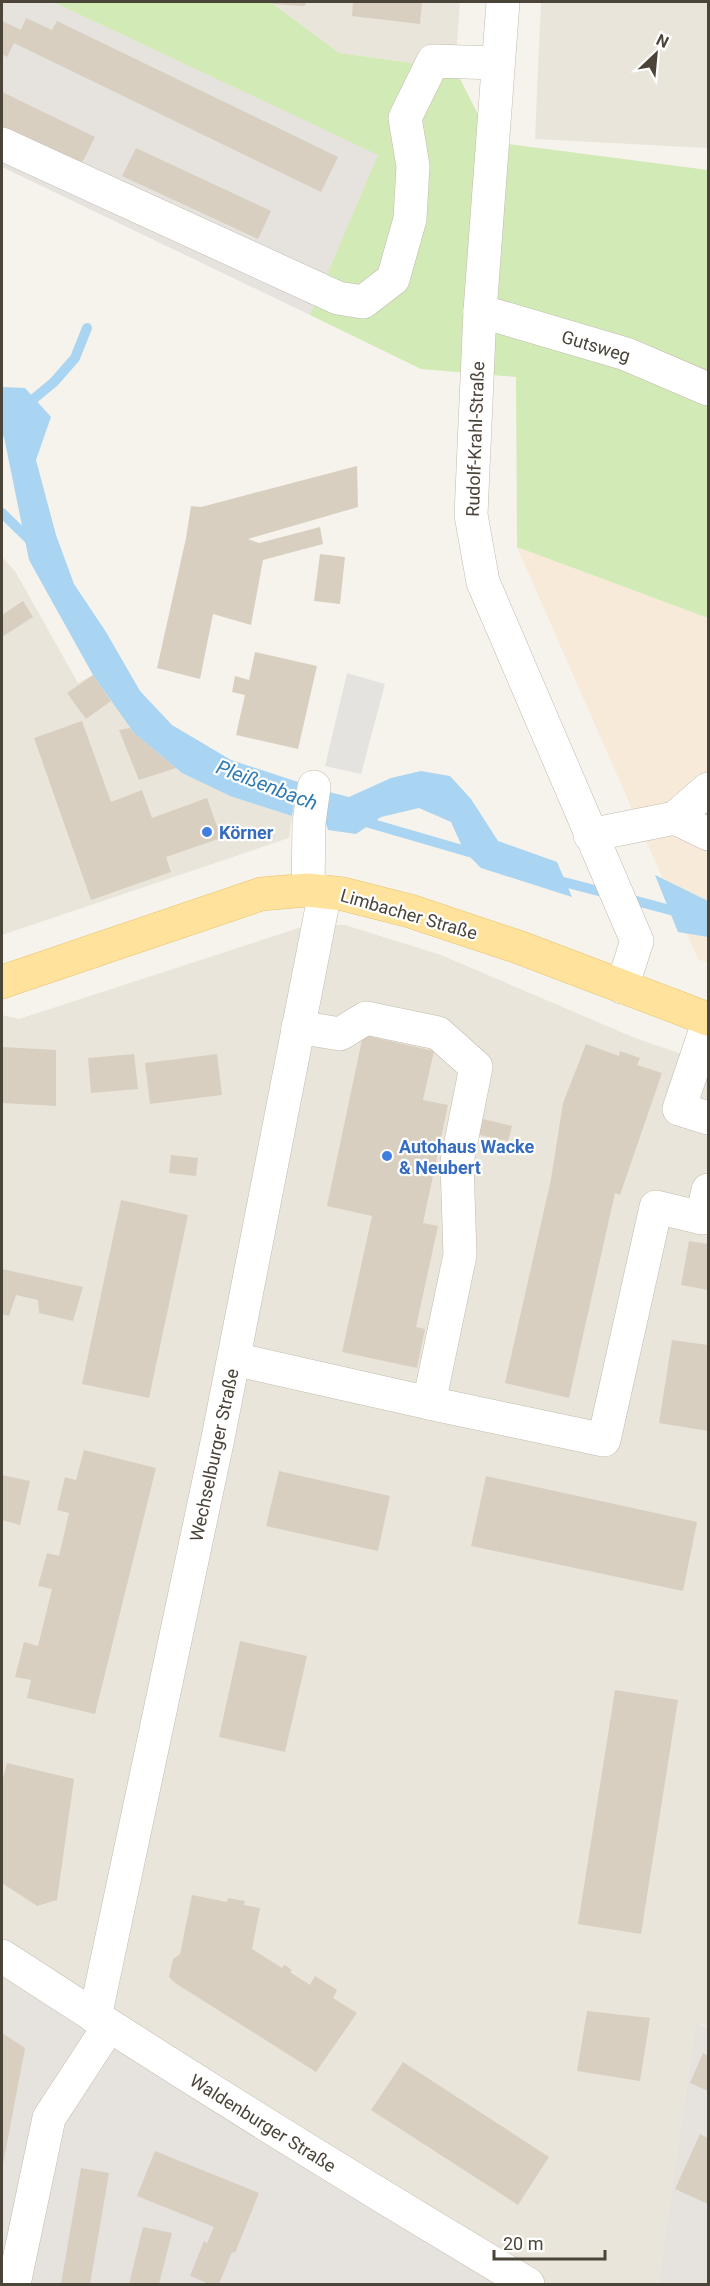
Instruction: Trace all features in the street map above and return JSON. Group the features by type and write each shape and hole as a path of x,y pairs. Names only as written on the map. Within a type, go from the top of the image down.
{"main road":[{"name":"Limbacher Straße","path":"2,982 261,894 316,891 343,894 410,910 521,948 708,1021"}],"street":[{"name":"Rudolf-Krahl-Straße","path":"503,2 480,311 471,515 483,582 637,941 622,987"},
{"path":"2,144 338,298 363,302 393,279 410,219 413,166 405,118 433,62 498,63"},
{"name":"Gutsweg","path":"480,311 626,354 708,389"},
{"name":"Wechselburger Straße","path":"102,2021 298,1027 316,891 309,823 314,787"},
{"path":"594,843 675,818 708,789"},
{"path":"675,818 708,834"},
{"path":"298,1027 340,1034 366,1018 438,1034 476,1066 457,1162 460,1255 429,1403"},
{"path":"708,1021 679,1109 708,1118"},
{"path":"234,1359 604,1440 656,1207 702,1218 708,1190"},
{"name":"Waldenburger Straße","path":"2,1956 355,2181 528,2284"},
{"path":"14,2284 49,2118 102,2021"}],"shaded area":[{"path":"2,2 53,2 379,155 310,315 2,167"},
{"path":"273,2 460,2 455,69 339,53"},
{"path":"541,2 708,2 708,148 535,139"},
{"path":"517,547 708,618 708,963 698,959"},
{"path":"2,557 15,571 78,683 93,675 134,733 182,773 230,796 292,816 289,838 2,935"},
{"path":"347,673 385,684 361,774 325,766"},
{"path":"311,924 345,925 441,955 635,1038 708,1063 708,2027 696,2022 658,2284 532,2284 2,1961 2,1015 19,1019"},
{"path":"2,1961 532,2284 2,2284"},
{"path":"696,2022 708,2028 708,2284 658,2284"}],"green space":[{"path":"53,2 273,2 339,53 455,69 492,142 708,170 708,618 517,547 516,377 421,369 310,315 378,155"}],"water":[{"path":"2,387 25,388 51,417 36,460 56,535 74,584 106,632 140,691 172,725 231,760 298,782 292,816 230,796 182,773 134,733 93,675 29,560 2,435"},
{"path":"421,771 450,776 471,799 498,841 557,862 572,897 481,868 464,851 451,822 419,808 381,817 356,834 328,830 324,818 329,792 349,797 391,778"},
{"path":"655,875 708,901 708,937 678,932"}],"building":[{"path":"273,2 306,2 305,6 273,4"},
{"path":"353,2 422,2 420,24 352,16"},
{"path":"26,18 52,30 57,21 338,157 321,192 14,43 7,57 2,54 2,21 21,30"},
{"path":"2,92 95,137 80,167 2,129"},
{"path":"136,148 271,211 258,239 122,176"},
{"path":"357,466 358,507 248,539 259,543 320,527 323,544 263,560 251,625 213,614 200,679 157,668 191,506 201,507"},
{"path":"320,554 345,557 340,604 314,601"},
{"path":"23,601 33,617 2,637 2,615"},
{"path":"255,652 317,666 298,749 236,735 245,695 232,692 235,676 249,680"},
{"path":"93,675 111,701 86,719 67,693"},
{"path":"82,721 111,802 142,790 152,818 207,798 221,838 166,857 171,872 91,900 34,738"},
{"path":"130,728 176,768 139,780 119,730"},
{"name":"Autohaus Wacke & Neubert","path":"363,1035 434,1051 423,1100 448,1105 423,1223 438,1226 416,1327 425,1329 417,1368 342,1352 372,1216 327,1206"},
{"path":"586,1044 619,1056 620,1051 640,1058 637,1065 662,1073 620,1195 615,1193 569,1398 505,1383 551,1179 563,1103"},
{"path":"2,1047 56,1050 56,1106 2,1103"},
{"path":"134,1054 138,1089 91,1093 88,1058"},
{"path":"217,1054 222,1095 150,1104 145,1063"},
{"path":"479,1118 512,1126 508,1141 475,1134"},
{"path":"171,1155 198,1158 196,1176 169,1173"},
{"path":"121,1200 188,1215 149,1398 82,1384"},
{"path":"689,1241 708,1244 708,1290 681,1285"},
{"path":"2,1269 83,1287 73,1321 39,1313 38,1300 16,1295 9,1316 2,1314"},
{"path":"672,1340 708,1345 708,1431 659,1423"},
{"path":"84,1450 156,1468 95,1714 27,1698 31,1680 15,1677 24,1642 38,1646 52,1589 38,1586 47,1553 59,1556 69,1513 57,1510 65,1477 76,1480"},
{"path":"279,1471 390,1496 378,1551 266,1526"},
{"path":"2,1475 30,1481 20,1525 2,1520"},
{"path":"486,1476 697,1522 683,1591 471,1546"},
{"path":"240,1641 307,1656 285,1752 219,1737"},
{"path":"615,1690 678,1700 641,1934 578,1924"},
{"path":"7,1763 74,1779 57,1900 37,1906 2,1883 2,1782"},
{"path":"192,1895 227,1902 228,1898 245,1901 244,1905 260,1908 252,1949 282,1968 284,1965 288,1967 292,1970 290,1972 310,1985 315,1976 337,1990 333,1998 357,2013 316,2072 169,1977 173,1959 180,1954"},
{"path":"587,2011 650,2018 640,2081 577,2071"},
{"path":"2,2033 25,2048 3,2164 2,2164"},
{"path":"703,2053 708,2056 708,2091 690,2083"},
{"path":"403,2062 549,2157 518,2205 371,2110"},
{"path":"700,2134 708,2138 708,2204 675,2189"},
{"path":"155,2151 259,2193 235,2253 232,2252 219,2284 209,2284 190,2276 204,2241 207,2243 214,2227 137,2196"},
{"path":"81,2168 109,2173 90,2284 61,2284"},
{"path":"143,2227 172,2233 159,2284 129,2284"}],"waterway":[{"path":"25,406 54,382 75,358 87,328"},
{"path":"2,513 34,544"},
{"path":"359,820 476,854"},
{"name":"Pleißenbach","path":"552,879 610,894"},
{"name":"Pleißenbach","path":"625,898 708,920"}],"place":[{"name":"Körner","path":"207,832"},
{"name":"Autohaus Wacke & Neubert","path":"387,1156"}]}
